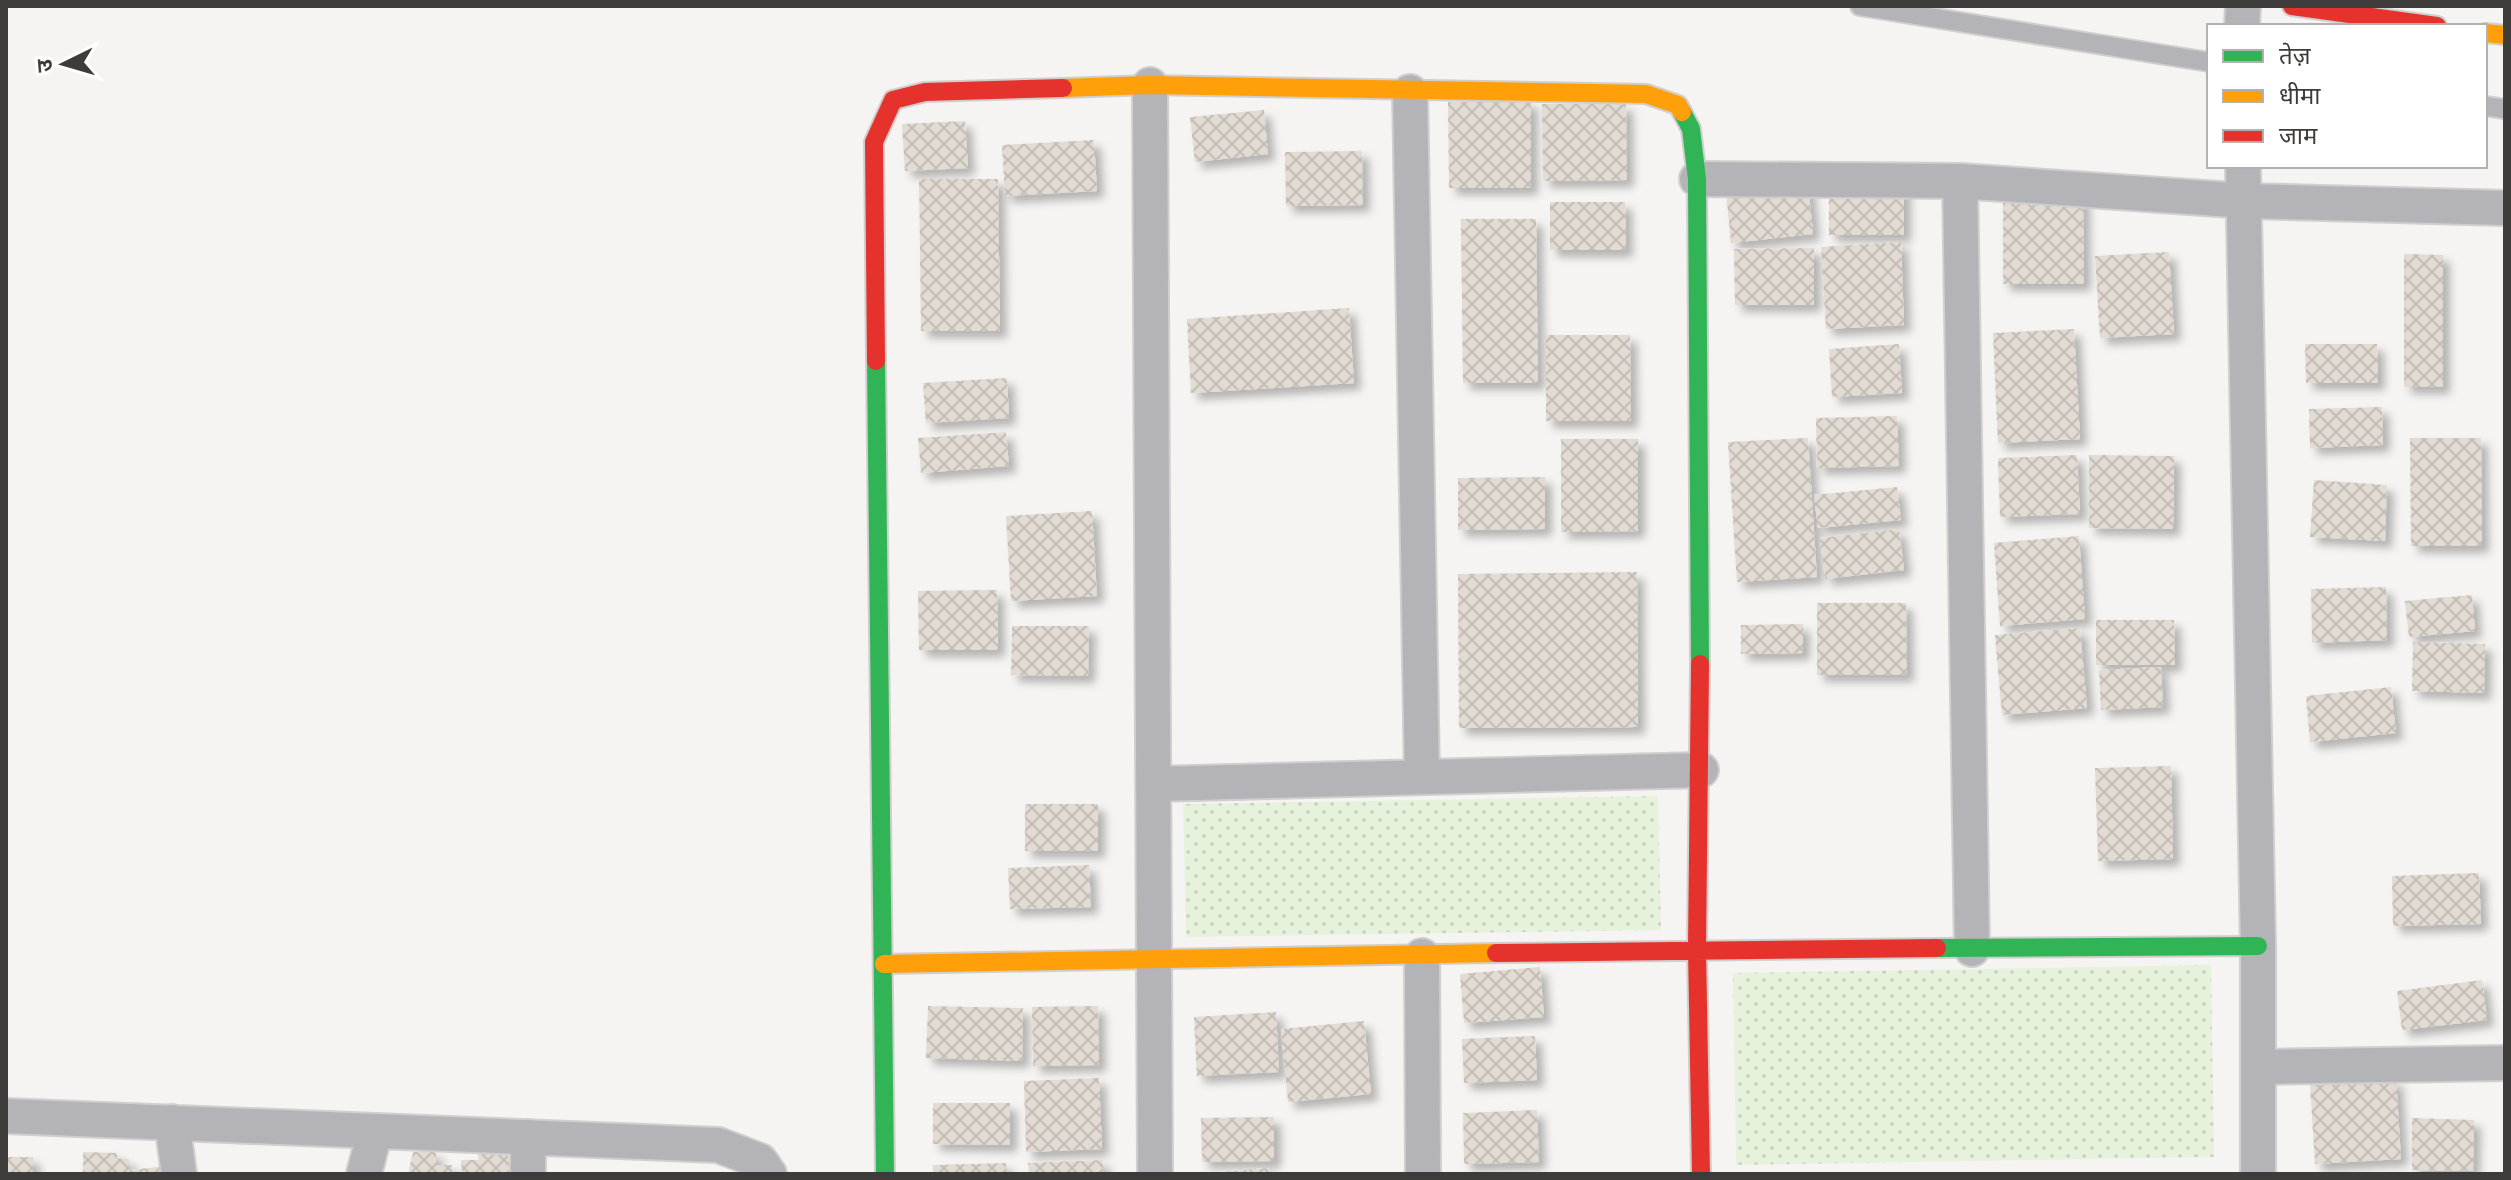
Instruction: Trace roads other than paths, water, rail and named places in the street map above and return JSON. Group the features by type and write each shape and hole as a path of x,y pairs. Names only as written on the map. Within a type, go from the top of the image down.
{"street":[{"path":"2292,6 2422,24"},
{"path":"1150,85 1155,1174"},
{"path":"885,1174 874,142 881,120 893,100 925,92 1150,85 1646,94 1678,105 1691,129 1697,179 1701,770 1697,949 1701,1174"},
{"path":"1410,92 1422,777"},
{"path":"2243,168 2247,201 2258,946 2258,1174"},
{"path":"1697,179 1960,181 2247,201 2505,208"},
{"path":"1960,181 1972,949"},
{"path":"1155,784 1701,770"},
{"path":"884,964 1697,949 2258,946"},
{"path":"1422,956 1423,1174"},
{"path":"2259,1067 2505,1063"},
{"path":"6,1116 718,1145 760,1161 769,1174"},
{"path":"172,1122 179,1174"},
{"path":"364,1174 375,1131"},
{"path":"528,1137 528,1174"}],"lane":[{"path":"1860,6 2207,62"}]}
